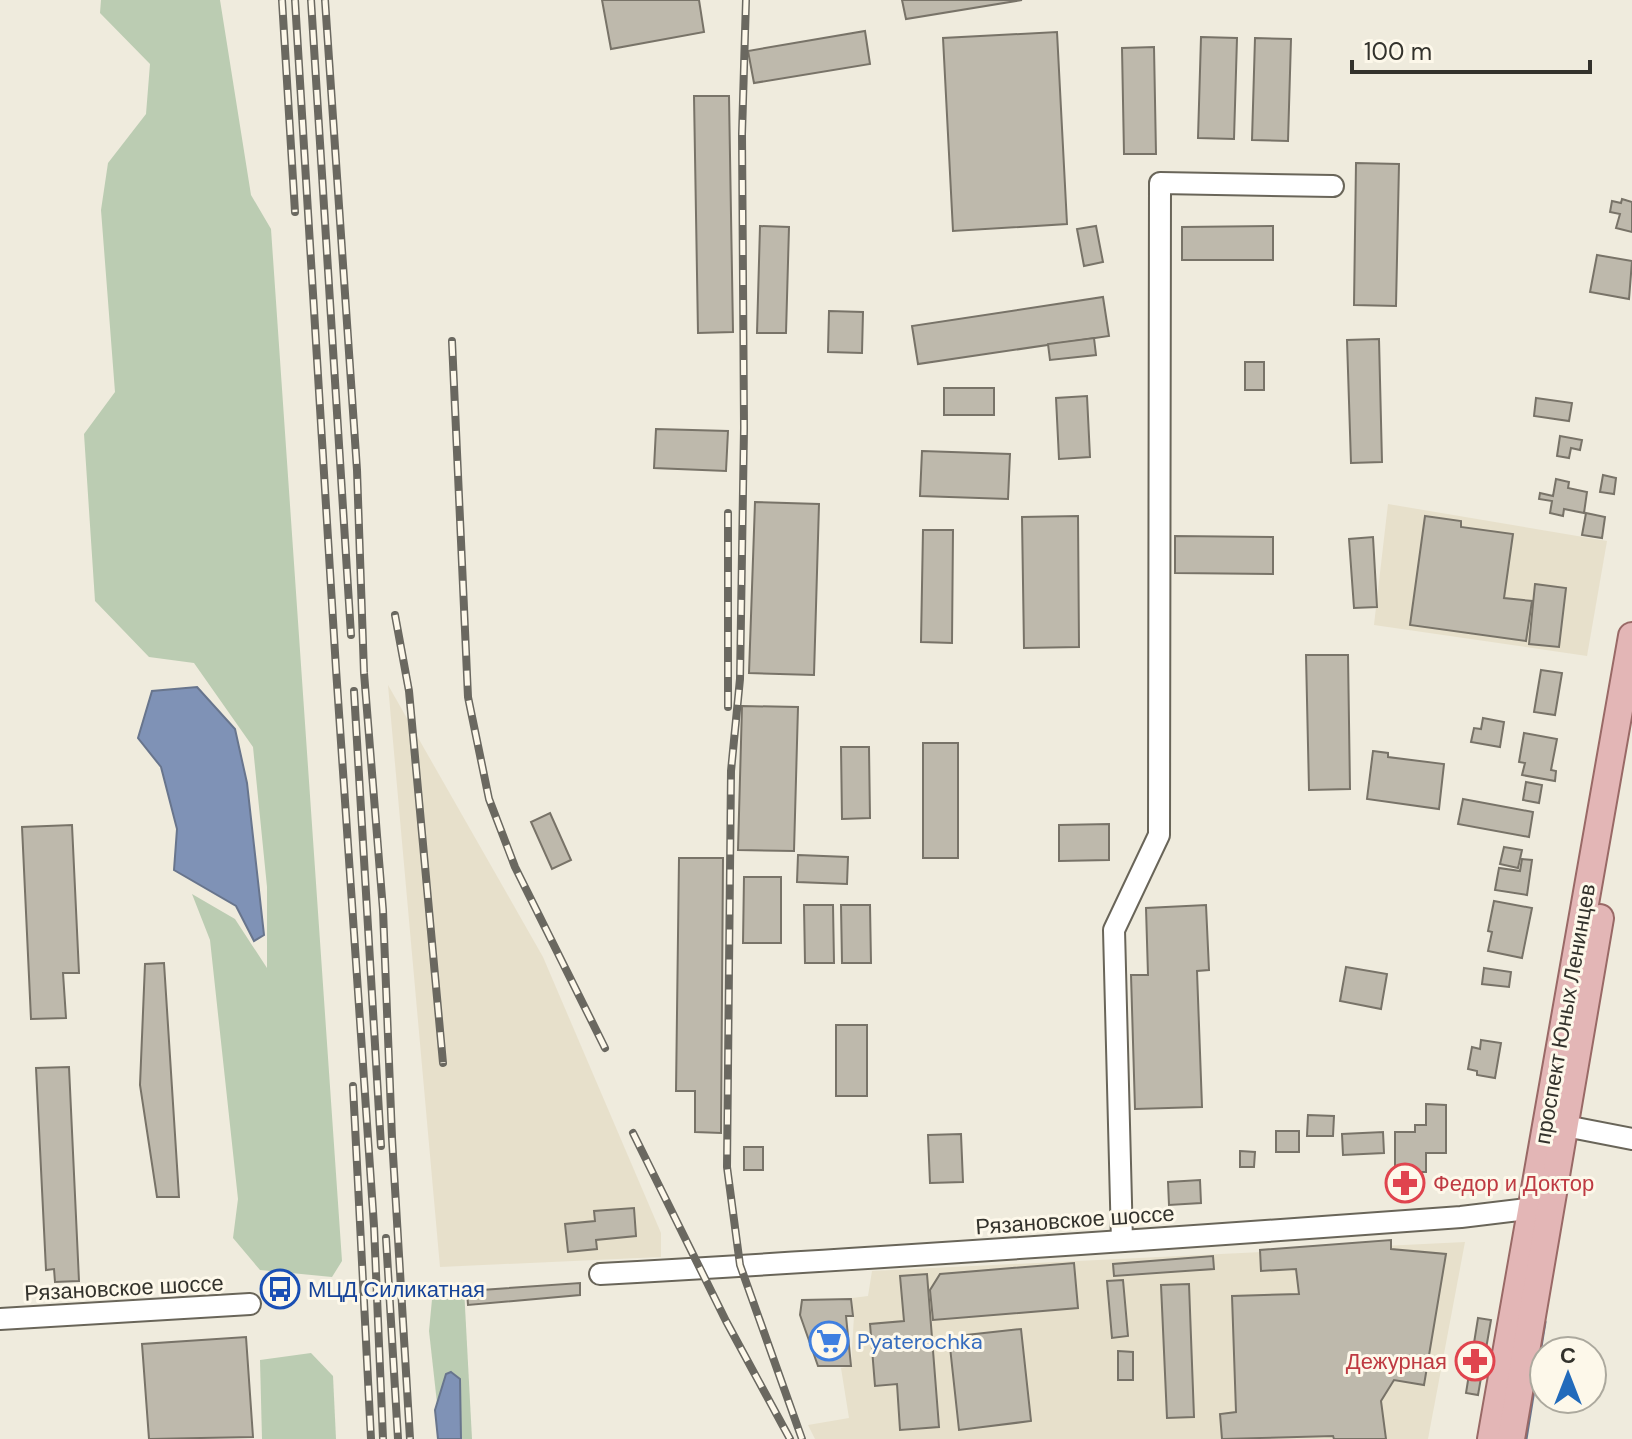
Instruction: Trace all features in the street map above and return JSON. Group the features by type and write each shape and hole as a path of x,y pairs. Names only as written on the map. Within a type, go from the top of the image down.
{"main road":[{"name":"проспект Юных Ленинцев","path":"1511,1439 1542,1207 1632,636"},
{"name":"проспект Юных Ленинцев","path":"1555,1125 1632,738"},
{"name":"проспект Юных Ленинцев","path":"1491,1439 1542,1207"}],"street":[{"path":"1122,1241 1114,930 1159,835 1160,183 1333,186"},
{"path":"1555,1125 1632,1139"},
{"name":"Рязановское шоссе","path":"600,1274 815,1263 1461,1217 1542,1207"},
{"name":"Рязановское шоссе","path":"0,1319 250,1304"}],"shaded area":[{"path":"1388,504 1607,541 1587,656 1374,625"},
{"path":"388,685 543,957 661,1233 661,1257 440,1267"},
{"path":"1465,1242 1428,1439 815,1439 808,1425 849,1418 841,1368 851,1366 852,1298 868,1296 872,1271"}],"green space":[{"path":"101,0 220,0 251,195 271,229 342,1261 332,1277 260,1270 233,1238 238,1199 210,940 192,894 235,919 267,968 267,887 253,747 194,663 149,657 95,601 84,434 115,392 101,210 108,163 146,114 150,64 100,13"},
{"path":"464,1288 472,1439 441,1439 429,1331 433,1289"},
{"path":"311,1353 333,1376 336,1439 262,1439 260,1360"}],"water":[{"path":"197,687 235,729 247,783 264,935 254,941 236,906 174,870 177,829 161,767 138,738 152,691"},
{"path":"451,1372 460,1379 461,1439 438,1439 435,1410 446,1374"}],"building":[{"path":"602,0 699,0 704,32 611,49"},
{"path":"902,0 1022,0 906,19"},
{"path":"865,31 870,64 754,83 748,51"},
{"path":"1057,32 1067,224 953,231 943,38"},
{"path":"1201,37 1237,38 1234,139 1198,138"},
{"path":"1255,38 1291,39 1288,141 1252,140"},
{"path":"1154,47 1156,154 1124,154 1122,48"},
{"path":"694,96 729,96 733,332 698,333"},
{"path":"1356,163 1399,164 1396,306 1354,305"},
{"path":"1622,199 1632,202 1632,232 1616,228 1620,214 1610,212 1612,201 1621,203"},
{"path":"760,226 789,227 786,333 757,333"},
{"path":"1096,226 1103,262 1084,266 1077,229"},
{"path":"1273,226 1273,260 1182,260 1182,227"},
{"path":"1597,255 1632,261 1629,299 1590,292"},
{"path":"1103,297 1109,336 918,364 912,326"},
{"path":"829,311 863,312 862,353 828,352"},
{"path":"1094,338 1096,355 1050,360 1048,344"},
{"path":"1379,339 1382,462 1351,463 1347,340"},
{"path":"1245,362 1264,362 1264,390 1245,390"},
{"path":"944,388 994,388 994,415 944,415"},
{"path":"1087,396 1090,457 1059,459 1056,398"},
{"path":"1536,398 1572,403 1569,421 1534,416"},
{"path":"656,429 728,431 726,471 654,468"},
{"path":"1560,436 1582,440 1580,450 1571,448 1569,458 1557,456"},
{"path":"922,451 1010,454 1008,499 920,496"},
{"path":"1603,475 1616,478 1614,494 1600,492"},
{"path":"1556,479 1569,482 1568,488 1587,492 1584,513 1564,509 1563,516 1550,513 1552,501 1539,499 1540,493 1553,496"},
{"path":"755,502 819,504 814,675 749,673"},
{"path":"1586,513 1605,517 1602,538 1582,535"},
{"path":"1078,516 1079,647 1024,648 1022,517"},
{"path":"1425,516 1461,521 1461,527 1513,534 1504,598 1532,601 1526,641 1410,625"},
{"path":"923,530 953,530 952,643 921,642"},
{"path":"1175,536 1273,537 1273,574 1175,573"},
{"path":"1373,537 1377,607 1354,608 1349,539"},
{"path":"1535,584 1566,588 1559,647 1529,644"},
{"path":"1306,655 1348,655 1350,789 1309,790"},
{"path":"1541,670 1562,673 1555,715 1534,712"},
{"path":"742,706 798,707 794,851 738,850"},
{"path":"1483,718 1504,722 1500,747 1471,742 1474,728 1481,729"},
{"path":"1524,733 1557,739 1551,770 1556,771 1555,781 1522,775 1525,763 1519,762"},
{"path":"923,743 958,743 958,858 923,858"},
{"path":"841,747 869,747 870,818 842,819"},
{"path":"1373,751 1388,753 1388,757 1444,764 1439,809 1367,799"},
{"path":"1526,782 1542,785 1539,803 1523,800"},
{"path":"1463,799 1533,812 1529,837 1458,824"},
{"path":"550,813 571,860 552,869 531,822"},
{"path":"1109,824 1109,860 1059,861 1059,825"},
{"path":"72,825 79,973 63,973 66,1018 31,1019 22,827"},
{"path":"1504,847 1522,850 1518,868 1500,864"},
{"path":"798,855 848,857 847,884 797,882"},
{"path":"679,858 723,858 721,1133 695,1132 695,1091 676,1091"},
{"path":"1522,859 1532,860 1527,895 1495,890 1499,868 1520,871"},
{"path":"744,877 781,877 781,943 743,943"},
{"path":"1494,901 1532,908 1522,958 1488,951"},
{"path":"804,905 833,905 834,963 805,963"},
{"path":"841,905 870,905 871,963 842,963"},
{"path":"1206,905 1209,970 1197,971 1202,1107 1135,1109 1131,975 1148,975 1146,908"},
{"path":"164,963 179,1197 157,1197 140,1085 145,964"},
{"path":"1346,967 1387,974 1381,1009 1340,1001"},
{"path":"1484,968 1511,972 1509,987 1482,984"},
{"path":"836,1025 867,1025 867,1096 836,1096"},
{"path":"1481,1040 1501,1043 1495,1078 1477,1075 1477,1071 1468,1069 1472,1047 1480,1049"},
{"path":"69,1067 79,1281 55,1282 54,1269 46,1270 36,1068"},
{"path":"1426,1104 1446,1105 1446,1153 1426,1153 1426,1172 1414,1172 1414,1191 1395,1191 1395,1132 1415,1132 1415,1125 1426,1125"},
{"path":"1308,1115 1334,1116 1333,1136 1307,1136"},
{"path":"1276,1131 1299,1131 1299,1152 1276,1152"},
{"path":"1383,1132 1384,1153 1343,1155 1342,1134"},
{"path":"961,1134 963,1182 930,1183 928,1135"},
{"path":"744,1147 763,1147 763,1170 744,1170"},
{"path":"1240,1151 1255,1152 1254,1167 1240,1167"},
{"path":"1200,1180 1201,1203 1169,1205 1168,1182"},
{"path":"634,1208 636,1236 596,1240 597,1249 568,1252 565,1224 595,1221 594,1211"},
{"path":"1391,1240 1391,1249 1446,1254 1424,1385 1394,1380 1381,1401 1386,1439 1334,1439 1333,1436 1222,1439 1220,1414 1236,1412 1232,1296 1299,1294 1296,1269 1261,1271 1260,1250"},
{"path":"1213,1256 1214,1269 1114,1276 1113,1264"},
{"path":"1074,1263 1078,1308 933,1320 930,1290 940,1274"},
{"path":"927,1274 939,1427 900,1430 897,1384 875,1386 870,1324 904,1321 900,1276"},
{"path":"1123,1280 1128,1336 1112,1338 1107,1281"},
{"path":"580,1283 580,1295 468,1305 467,1291"},
{"path":"1189,1284 1194,1417 1167,1418 1161,1285"},
{"name":"Pyaterochka","path":"851,1299 853,1316 846,1316 851,1366 818,1366 800,1315 802,1300"},
{"path":"1478,1318 1491,1320 1478,1395 1466,1393"},
{"path":"1021,1329 1031,1421 959,1430 950,1347 966,1335"},
{"path":"246,1337 253,1437 149,1439 142,1344"},
{"path":"1118,1351 1133,1352 1133,1380 1118,1380"}],"waterway":[{"path":"1525,1439 1544,1322"}],"railway":[{"path":"282,0 295,212"},
{"path":"295,0 374,1226 383,1439"},
{"path":"311,0 351,635"},
{"path":"325,0 357,470 364,673 383,910 392,1138 410,1439"},
{"path":"746,0 742,134 744,428 740,679 731,771 727,1167 740,1265 802,1439"},
{"path":"452,341 468,697 489,799 515,867 605,1048"},
{"path":"728,513 728,707"},
{"path":"395,615 409,691 443,1063"},
{"path":"354,691 381,1146"},
{"path":"353,1086 371,1439"},
{"path":"633,1133 726,1321 790,1439"},
{"path":"386,1238 398,1439"}],"place":[{"name":"Федор и Доктор","path":"1405,1183"},
{"name":"МЦД Силикатная","path":"280,1289"},
{"name":"Pyaterochka","path":"829,1341"},
{"name":"Дежурная","path":"1475,1361"}]}
